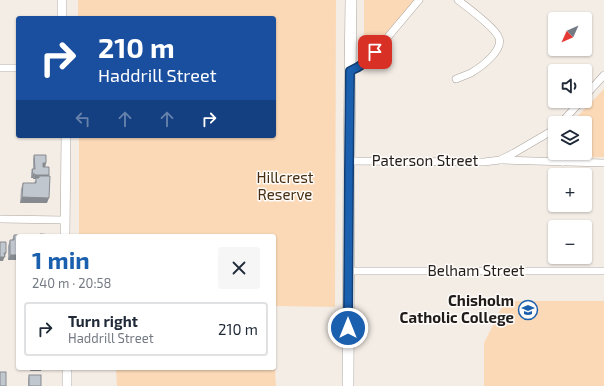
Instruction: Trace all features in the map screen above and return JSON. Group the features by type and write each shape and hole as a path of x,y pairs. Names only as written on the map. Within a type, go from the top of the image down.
{"main road":[{"path":"348,386 351,0"}],"street":[{"path":"62,0 62,16"},
{"path":"350,71 366,63 419,0"},
{"path":"456,79 470,74 488,61 498,48 500,41 491,27 458,0"},
{"path":"0,68 16,68"},
{"path":"592,88 604,75"},
{"path":"567,116 575,108"},
{"name":"Paterson Street","path":"500,160 548,133"},
{"path":"65,234 66,138"},
{"name":"Paterson Street","path":"349,161 484,162 500,160 604,163"},
{"path":"0,219 65,220"},
{"name":"Belham Street","path":"349,271 604,271"},
{"path":"67,370 67,386"}],"green space":[{"name":"Hillcrest Reserve","path":"78,0 336,0 335,307 276,306 276,234 79,234 79,138 276,138 276,16 78,16"},
{"path":"364,0 417,0 370,57 364,55"},
{"path":"604,89 604,157 592,157 592,116 578,116 586,108 592,108 592,101"},
{"path":"505,301 604,301 604,386 484,386 484,343"},
{"path":"116,370 275,370 276,386 117,386"}],"building":[{"path":"34,155 46,155 46,163 43,163 43,167 49,167 49,175 33,174 32,169 35,169"},
{"path":"39,176 50,176 49,198 22,197 23,183 36,183 36,178 39,178"},
{"path":"14,235 16,235 16,255 10,255 10,240 14,240"},
{"path":"0,242 6,242 6,253 4,253 5,257 0,257"},
{"path":"0,372 6,372 6,386 0,386"},
{"path":"29,375 41,375 41,386 29,386"}],"place":[{"name":"Chisholm Catholic College","path":"528,310"}],"route":[{"path":"348,328 350,71 366,63 375,52"}]}
